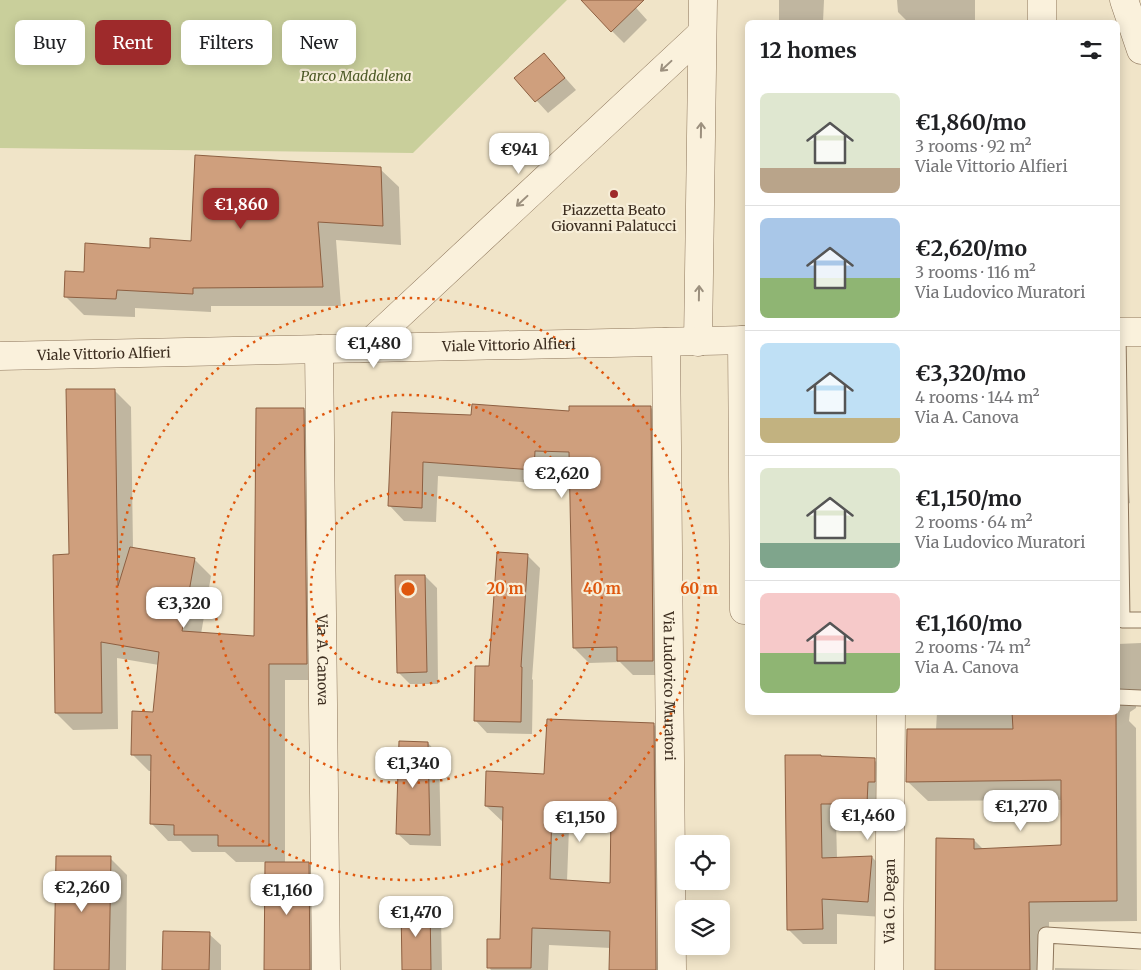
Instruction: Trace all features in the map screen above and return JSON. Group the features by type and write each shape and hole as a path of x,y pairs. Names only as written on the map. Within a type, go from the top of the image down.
{"street":[{"path":"698,342 703,0"},
{"path":"1042,0 1042,20"},
{"path":"1124,0 1141,50"},
{"path":"364,348 702,33"},
{"path":"745,340 745,610"},
{"name":"Viale Vittorio Alfieri","path":"0,356 745,340"},
{"name":"Via Ludovico Muratori","path":"666,342 672,970"},
{"name":"Via A. Canova","path":"319,349 326,970"},
{"name":"Via G. Degan","path":"889,970 891,715"}],"lane":[{"path":"1126,332 1122,620 1141,620"},
{"path":"1120,697 1141,698"},
{"path":"1046,970 1046,935 1141,941"}],"green space":[{"name":"Parco Maddalena","path":"0,0 567,0 413,153 0,148"}],"building":[{"path":"581,0 644,0 611,32"},
{"path":"544,53 565,78 535,102 514,78"},
{"path":"195,155 381,167 383,226 318,222 323,287 193,288 193,294 117,290 116,299 64,297 65,271 84,272 85,243 150,248 150,238 191,241"},
{"path":"66,389 115,389 118,586 130,547 195,558 182,631 254,636 256,408 304,408 307,664 269,664 269,846 218,846 218,835 174,835 174,825 150,824 151,755 131,755 132,711 153,712 159,652 101,642 102,713 55,713 53,555 69,554"},
{"path":"472,404 569,411 569,406 651,406 653,661 617,661 617,647 573,648 569,452 535,451 534,470 423,462 422,508 388,506 392,412 471,415"},
{"path":"497,552 528,554 521,667 521,722 474,721 475,666 489,666"},
{"path":"395,575 425,575 427,672 397,673"},
{"path":"1012,715 1116,715 1117,901 1029,902 1030,970 935,970 936,838 974,839 974,849 1061,845 1061,780 906,782 907,729 1013,729"},
{"path":"547,719 654,723 656,970 609,970 610,931 532,928 531,968 487,968 487,939 500,939 503,807 485,806 486,771 544,774","holes":["552,811 611,813 610,883 550,879"]},
{"path":"399,741 428,742 430,835 396,834"},
{"path":"785,755 875,758 875,782 868,782 867,804 821,804 822,858 872,856 868,902 822,899 823,929 787,930"},
{"path":"56,856 111,856 109,970 54,970"},
{"path":"265,862 309,862 310,970 264,970"},
{"path":"401,905 430,905 431,970 402,970"},
{"path":"163,931 210,932 209,970 162,970"}],"place":[{"name":"Piazzetta Beato Giovanni Palatucci","path":"614,194"}]}
